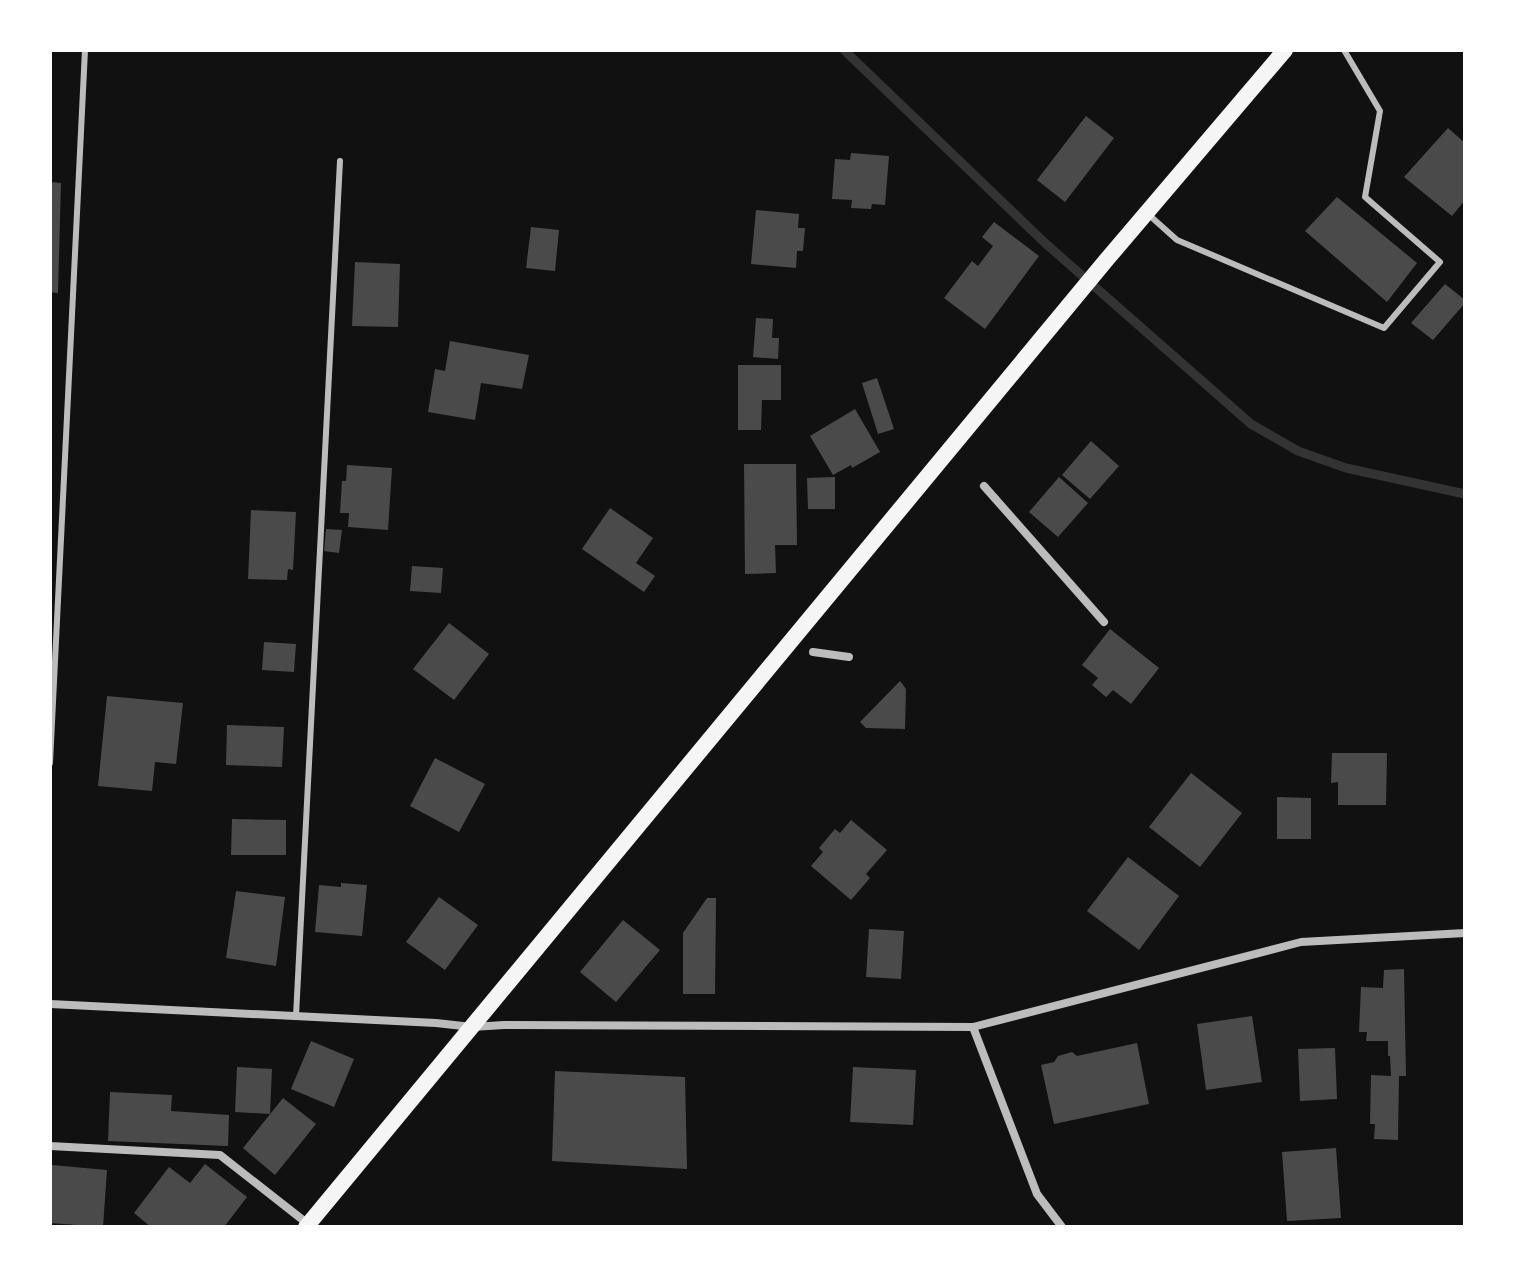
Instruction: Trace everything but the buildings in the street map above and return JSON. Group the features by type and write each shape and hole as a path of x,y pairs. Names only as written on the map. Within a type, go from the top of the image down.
{"main road":[{"path":"307,1225 1108,258 1285,50"}],"street":[{"path":"984,486 1104,622"},
{"path":"813,652 849,657"},
{"path":"50,1004 472,1027 973,1027 1301,942 1465,933"},
{"path":"973,1027 1037,1194 1062,1227"},
{"path":"50,1146 220,1155 307,1225"}],"lane":[{"path":"50,763 85,50"},
{"path":"1147,212 1177,240 1384,328 1440,262 1365,197 1380,111 1344,50"},
{"path":"296,1016 340,161"}],"waterway":[{"path":"844,50 1045,243 1251,424 1298,451 1346,468 1465,494"}]}
